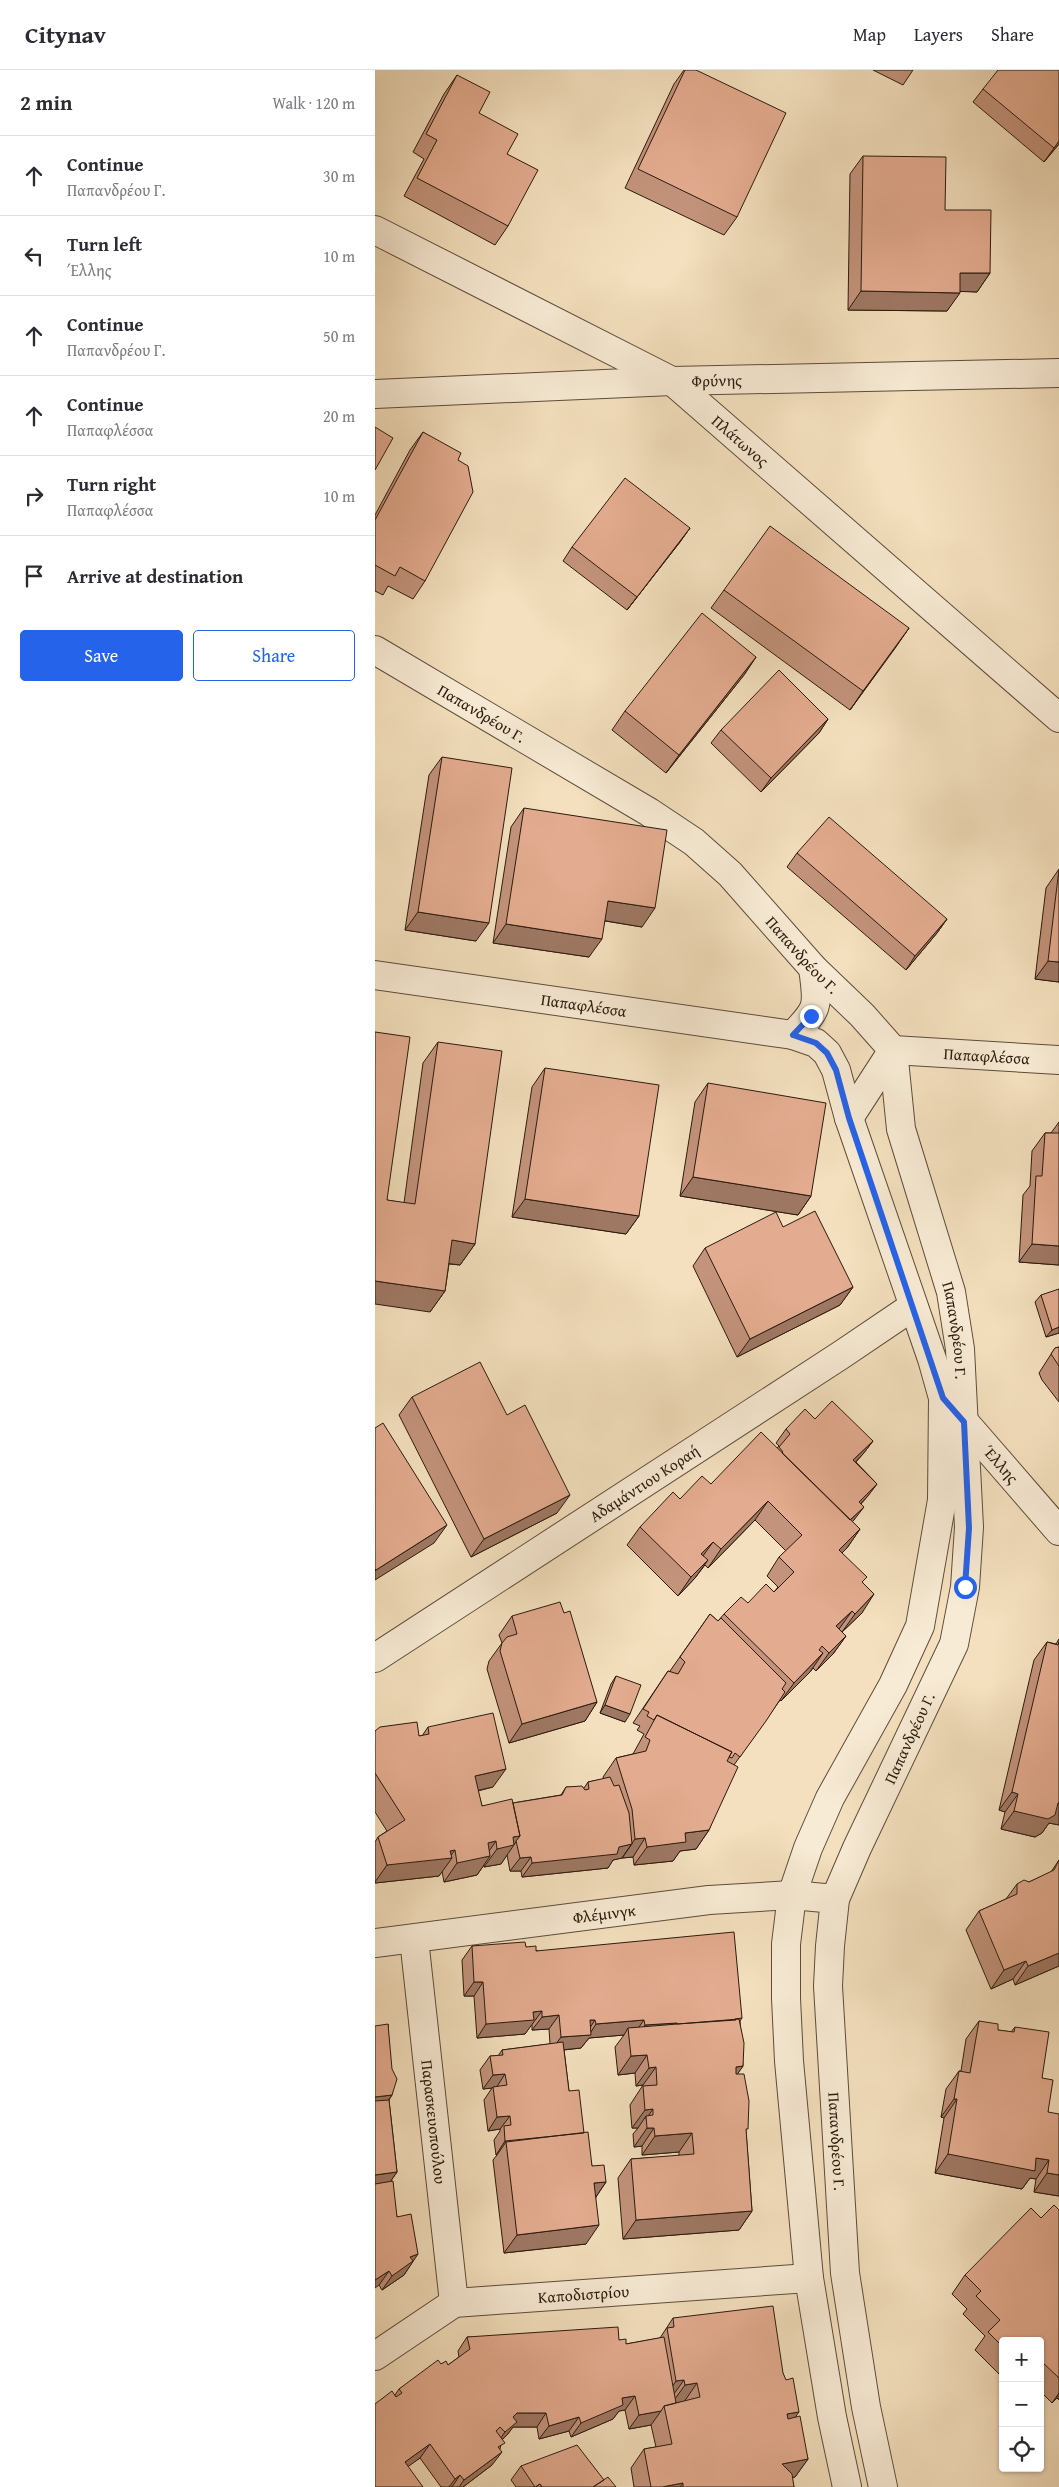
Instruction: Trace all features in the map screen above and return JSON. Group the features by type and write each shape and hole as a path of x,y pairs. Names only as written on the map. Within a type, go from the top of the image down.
{"street":[{"name":"Πλάτωνος","path":"375,230 673,381 1059,718"},
{"name":"Φρύνης","path":"375,394 673,381 1059,373"},
{"name":"Παπανδρέου Γ.","path":"375,650 649,812 694,842 730,874 813,968 863,1016 893,1050 901,1128 951,1292 960,1349 969,1528 965,1587 954,1644 857,1848 835,1899 830,1946 828,1986 845,2273 866,2407 883,2487"},
{"path":"793,1035 811,1016 817,1002 813,968"},
{"name":"Παπαφλέσσα","path":"375,975 793,1035 816,1043 827,1053 836,1070 849,1118"},
{"path":"849,1118 893,1050"},
{"name":"Παπαφλέσσα","path":"893,1050 1059,1060"},
{"name":"Παπανδρέου Γ.","path":"847,2487 832,2417 809,2278 789,2061 786,1944 792,1895 808,1848 830,1798 893,1685 920,1626 942,1500 943,1398 849,1118"},
{"name":"Αδαμάντιου Κοραή","path":"375,1658 841,1356 912,1306"},
{"name":"Έλλης","path":"943,1398 1059,1531"},
{"name":"Φλέμινγκ","path":"375,1943 709,1900 792,1895 835,1899"},
{"name":"Παρασκευοπούλου","path":"414,1939 454,2303"},
{"name":"Καποδιστρίου","path":"375,2356 454,2303 809,2278"}],"building":[{"path":"685,70 696,70 786,113 737,217 638,169"},
{"path":"998,70 1059,70 1059,141 1054,148 983,89"},
{"path":"457,75 490,92 479,113 518,134 507,154 538,170 508,226 417,178 437,140 426,134"},
{"path":"863,156 946,157 945,210 991,210 990,273 960,273 960,293 861,291"},
{"path":"375,427 393,438 375,470"},
{"path":"423,432 461,453 458,460 468,466 473,492 425,581 400,567 395,576 375,565 375,520"},
{"path":"625,478 690,528 637,597 572,547"},
{"path":"770,526 909,628 863,691 724,590"},
{"path":"702,613 756,657 679,755 625,711"},
{"path":"779,670 828,719 771,778 721,730"},
{"path":"442,757 512,768 489,923 418,912"},
{"path":"524,808 667,830 655,908 608,901 602,939 506,924"},
{"path":"829,817 947,919 915,956 797,853"},
{"path":"1059,869 1059,962 1048,961"},
{"path":"375,1032 410,1037 387,1200 415,1204 438,1042 502,1051 475,1244 452,1240 445,1291 375,1281"},
{"path":"545,1068 659,1085 639,1216 525,1199"},
{"path":"708,1083 826,1103 811,1196 693,1177"},
{"path":"1045,1133 1059,1133 1059,1246 1032,1244 1036,1176 1042,1176"},
{"path":"815,1211 853,1287 750,1339 705,1248 776,1212 783,1227"},
{"path":"1059,1289 1059,1327 1052,1330 1041,1295"},
{"path":"1059,1347 1059,1366 1051,1354 1055,1348"},
{"path":"480,1362 507,1415 525,1405 570,1495 484,1539 412,1397"},
{"path":"832,1401 873,1441 853,1460 877,1484 859,1502 864,1507 850,1520 782,1453 779,1447 790,1434 786,1429 805,1409 815,1419"},
{"path":"383,1423 447,1525 376,1570 375,1428"},
{"path":"761,1432 860,1529 839,1550 867,1577 862,1582 874,1594 855,1614 852,1611 836,1626 846,1636 829,1653 822,1646 819,1650 823,1653 794,1683 724,1614 741,1597 748,1603 766,1584 774,1592 794,1572 779,1557 802,1535 768,1501 721,1549 713,1542 701,1554 708,1560 691,1577 640,1527 673,1492 680,1499 702,1476 711,1484"},
{"path":"560,1602 564,1613 570,1611 597,1702 522,1724 500,1651 502,1643 507,1637 517,1634 512,1616"},
{"path":"710,1614 718,1621 721,1618 786,1683 782,1689 785,1692 740,1757 735,1753 732,1758 729,1757 732,1752 657,1715 654,1720 647,1716 649,1712 643,1709 668,1671 678,1674 685,1662 680,1657"},
{"path":"1047,1642 1058,1645 1059,1642 1059,1803 1055,1815 1048,1819 1014,1811 1018,1794 1012,1792"},
{"path":"616,1676 641,1685 630,1714 605,1705"},
{"path":"493,1713 506,1769 475,1776 482,1806 512,1799 520,1836 513,1837 514,1845 497,1849 496,1841 488,1843 490,1856 457,1863 455,1850 450,1851 452,1858 387,1865 378,1837 405,1820 375,1773 375,1731 380,1727 417,1722 419,1736 429,1734 428,1727"},
{"path":"657,1715 732,1752 727,1761 738,1767 709,1830 685,1833 686,1842 647,1847 645,1838 635,1839 632,1809 616,1758 646,1751 650,1740 645,1737"},
{"path":"610,1777 614,1786 619,1785 629,1813 632,1844 619,1847 617,1854 532,1863 531,1857 520,1858 516,1841 520,1836 513,1803 562,1795 566,1787 582,1786 585,1790 589,1789 588,1782"},
{"path":"1059,1860 1059,1953 1028,1966 1026,1961 1004,1970 979,1911 1017,1894 1017,1884 1024,1880 1029,1882 1054,1870"},
{"path":"734,1932 742,2018 736,2020 645,2025 644,2020 596,2024 595,2020 590,2020 591,2035 561,2037 559,2015 542,2017 542,2011 533,2012 534,2020 486,2024 483,1982 474,1982 472,1946 525,1942 526,1947 536,1946 536,1951"},
{"path":"739,2019 744,2043 743,2066 736,2067 736,2074 744,2074 749,2101 748,2129 746,2129 752,2211 636,2220 631,2159 694,2154 692,2133 655,2136 654,2128 647,2128 646,2116 653,2115 653,2109 645,2110 643,2086 657,2085 656,2067 649,2068 647,2055 631,2056 628,2028"},
{"path":"979,2021 998,2024 998,2030 1014,2032 1015,2027 1049,2032 1042,2078 1053,2080 1048,2112 1059,2114 1059,2175 1047,2173 1049,2160 1036,2158 1035,2171 948,2154 957,2099 954,2099 959,2071 970,2073"},
{"path":"388,2024 392,2069 397,2079 392,2095 375,2097 375,2026"},
{"path":"563,2042 569,2091 579,2090 584,2133 505,2141 504,2126 511,2125 510,2116 497,2117 493,2087 507,2085 505,2074 493,2075 490,2056 503,2055 502,2050"},
{"path":"389,2100 397,2172 375,2175 375,2101"},
{"path":"588,2132 592,2166 604,2165 606,2182 594,2183 599,2225 517,2235 506,2142"},
{"path":"393,2181 397,2217 411,2214 418,2254 410,2257 413,2261 392,2276 389,2271 375,2280 375,2184"},
{"path":"1054,2205 1059,2210 1059,2378 1044,2364 1044,2337 999,2337 999,2343 988,2332 1000,2320 976,2296 981,2291 965,2275 1031,2208 1041,2218"},
{"path":"773,2306 783,2373 786,2380 793,2378 799,2412 787,2414 788,2419 800,2416 808,2459 782,2464 792,2474 794,2487 683,2487 683,2483 651,2487 644,2449 672,2444 664,2406 700,2397 697,2383 685,2385 684,2380 676,2381 667,2328 674,2327 673,2318"},
{"path":"618,2327 619,2340 626,2339 626,2344 664,2337 676,2403 664,2406 661,2411 639,2415 635,2396 622,2398 623,2405 581,2423 579,2417 549,2426 546,2413 517,2413 513,2417 517,2422 505,2432 500,2427 496,2431 505,2443 498,2447 502,2452 464,2480 460,2475 455,2479 430,2444 405,2462 423,2487 375,2487 375,2404 392,2391 396,2397 402,2393 399,2389 438,2360 441,2364 446,2361 448,2365 470,2349 467,2337"},
{"path":"577,2445 604,2480 593,2487 542,2487 540,2484 535,2487 521,2466"},
{"path":"608,2477 616,2487 593,2487"}],"route":[{"path":"811,1016 793,1035 816,1043 827,1053 836,1070 849,1118 932,1360 943,1398 964,1422 969,1528 965,1587"}]}
